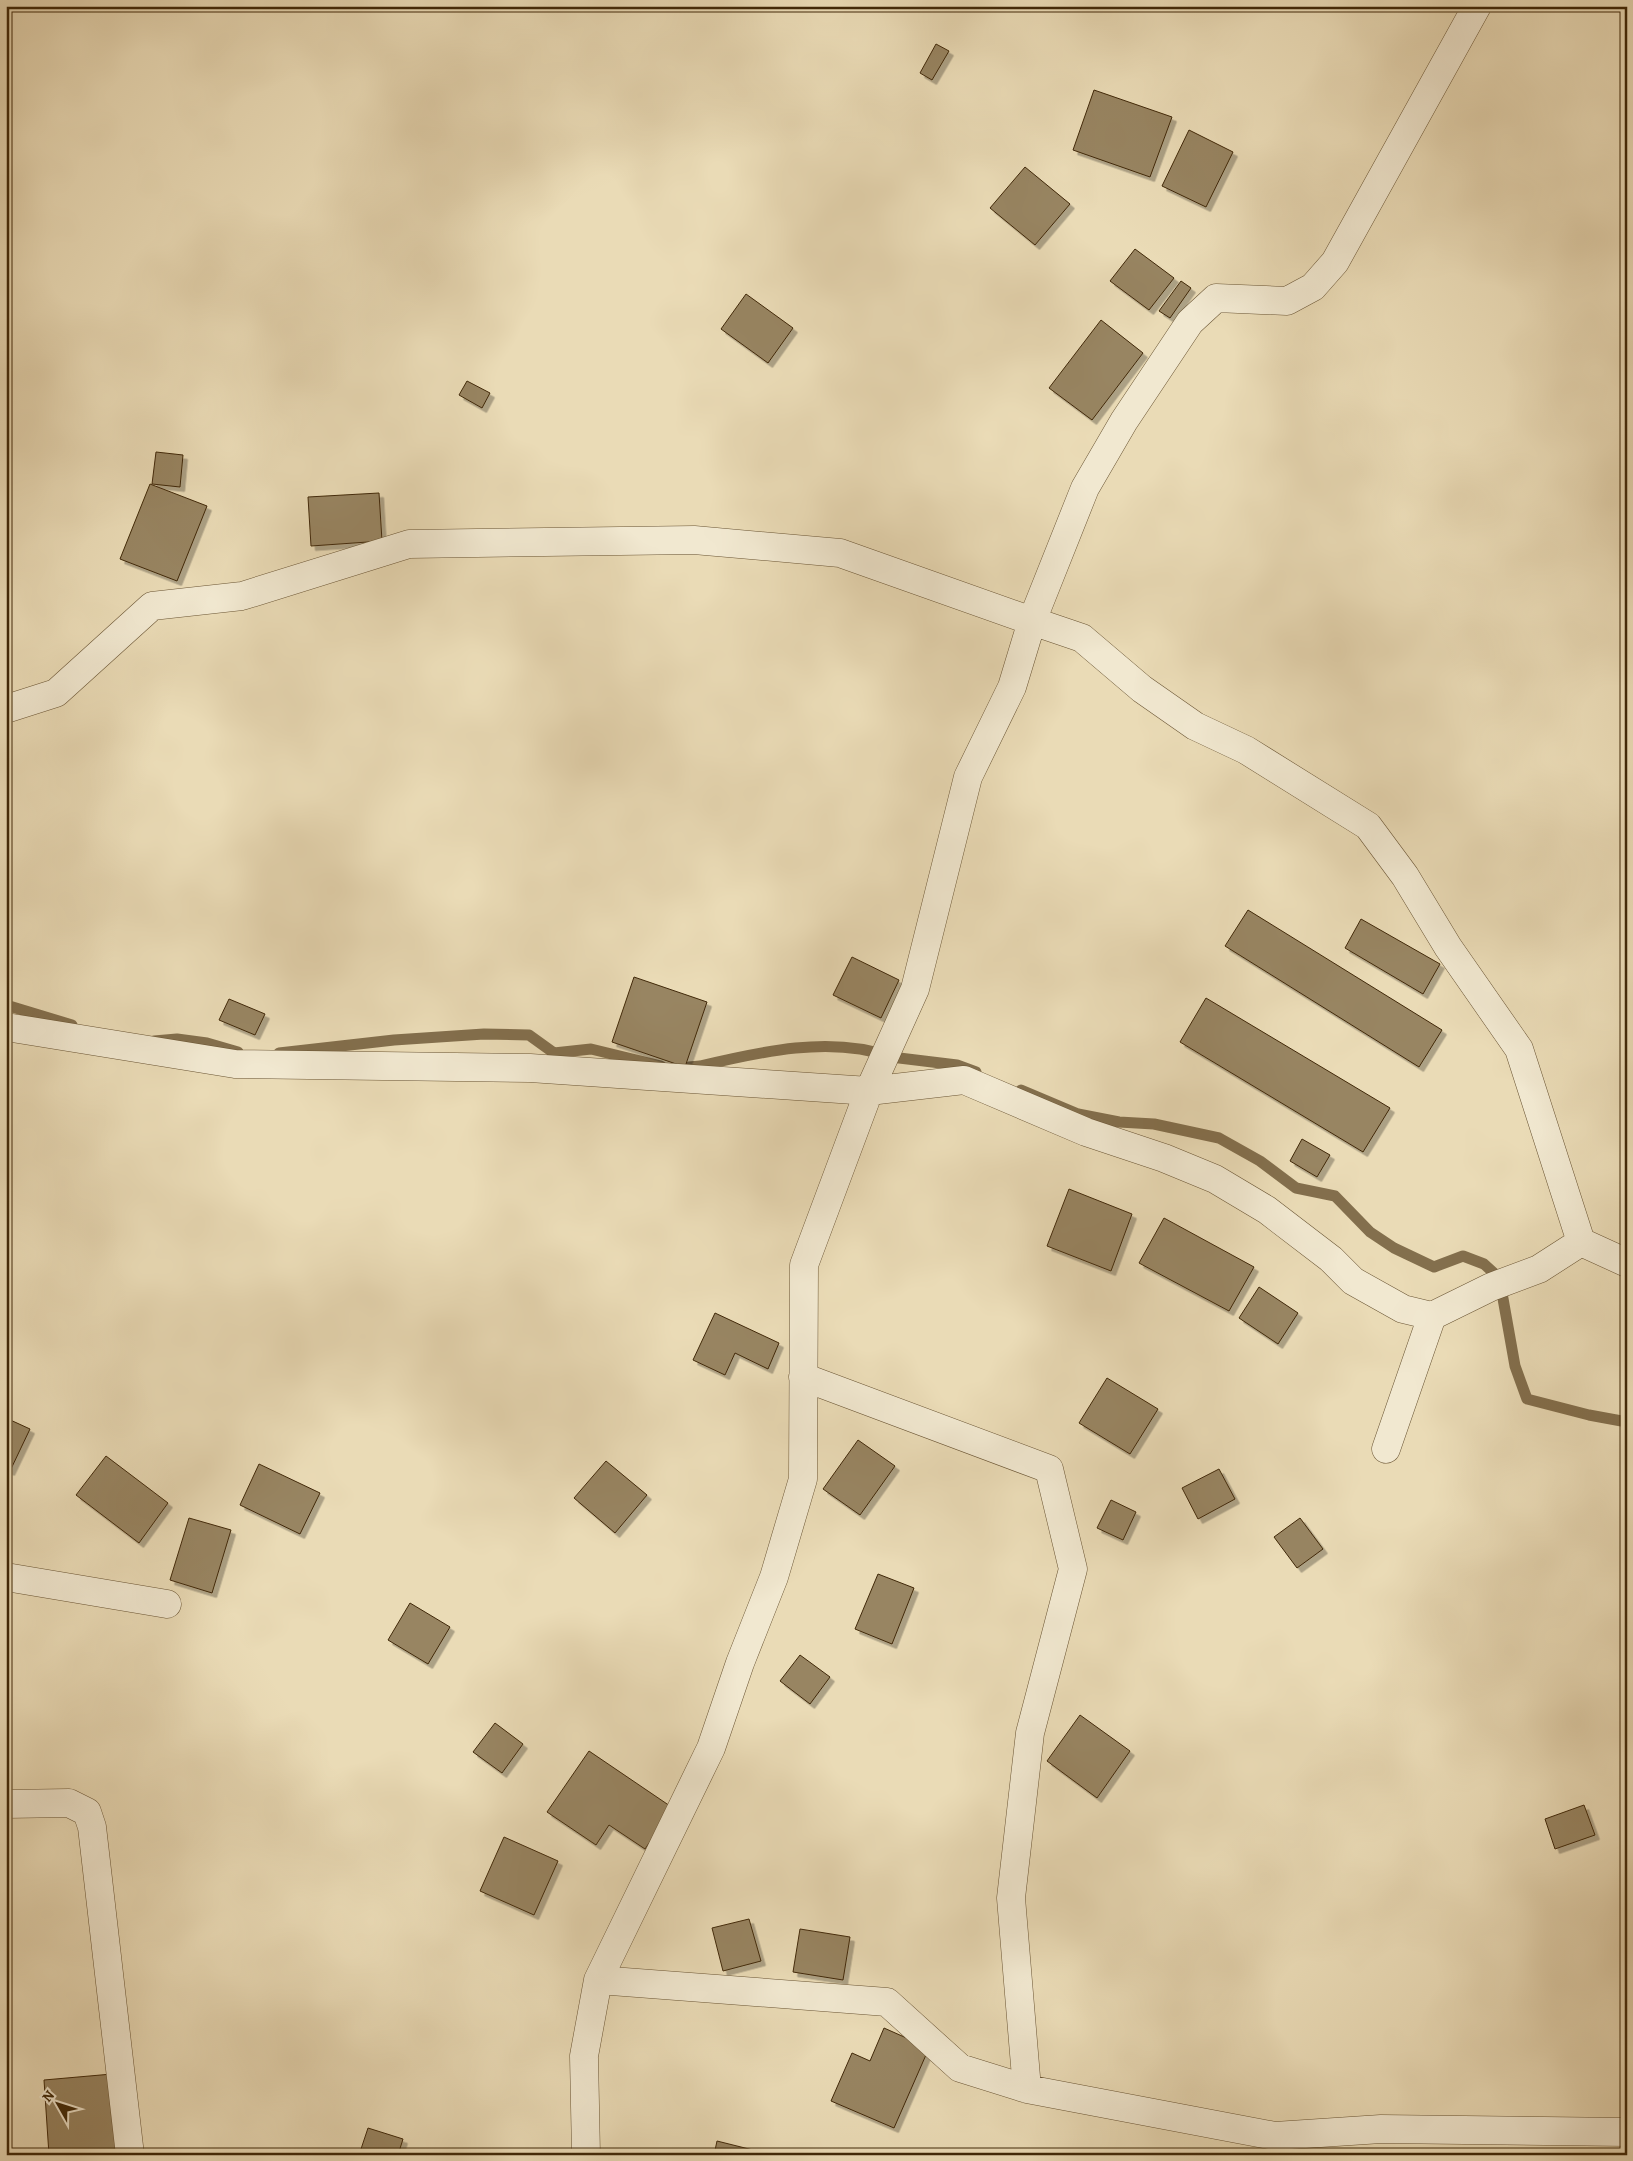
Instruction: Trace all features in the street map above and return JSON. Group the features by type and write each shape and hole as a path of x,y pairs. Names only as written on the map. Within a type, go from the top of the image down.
{"street":[{"path":"586,2155 584,2056 598,1980 711,1748 740,1663 774,1577 803,1479 804,1265 869,1091 915,989 968,777 1012,687 1032,621 1086,488 1124,421 1190,322 1216,298 1287,301 1313,287 1335,262 1477,6"},
{"path":"6,709 56,693 152,606 242,596 410,544 694,540 840,553 1082,638 1142,689 1194,726 1246,750 1368,826 1405,876 1448,947 1519,1049 1581,1242 1627,1262"},
{"path":"6,1027 235,1064 530,1068 869,1091 964,1080 1086,1132 1164,1158 1207,1175 1267,1210 1330,1259 1353,1281 1403,1309 1432,1316 1491,1288 1539,1269 1581,1242"},
{"path":"1386,1449 1432,1316"},
{"path":"803,1377 1049,1469 1073,1569 1030,1733 1010,1898 1027,2089"},
{"path":"6,1577 167,1604"},
{"path":"6,1804 69,1803 87,1812 92,1827 130,2155"},
{"path":"598,1980 887,2002 960,2068 1027,2089 1275,2136 1381,2129 1627,2132"}],"building":[{"path":"936,44 949,51 932,80 920,73"},
{"path":"1094,90 1172,117 1150,177 1073,150"},
{"path":"1189,130 1233,152 1206,207 1162,186"},
{"path":"1025,167 1070,204 1035,245 990,208"},
{"path":"1135,249 1174,278 1149,310 1110,281"},
{"path":"1181,281 1191,288 1170,318 1159,311"},
{"path":"746,294 793,328 768,363 721,329"},
{"path":"1101,320 1143,353 1092,420 1049,388"},
{"path":"467,381 490,393 482,408 459,395"},
{"path":"156,452 183,455 180,487 152,484"},
{"path":"150,484 207,506 177,581 120,559"},
{"path":"379,493 382,541 311,546 308,497"},
{"path":"1248,910 1442,1030 1419,1067 1225,946"},
{"path":"1361,919 1440,964 1423,994 1345,948"},
{"path":"852,957 899,980 881,1018 833,995"},
{"path":"634,977 707,1002 685,1067 612,1042"},
{"path":"1206,998 1390,1108 1363,1152 1180,1042"},
{"path":"229,999 265,1014 255,1035 219,1020"},
{"path":"1302,1139 1330,1155 1317,1177 1290,1161"},
{"path":"1069,1189 1132,1214 1111,1271 1047,1246"},
{"path":"1164,1218 1254,1267 1229,1311 1139,1263"},
{"path":"1259,1287 1298,1313 1278,1344 1239,1318"},
{"path":"715,1313 779,1343 768,1369 735,1353 725,1375 693,1360"},
{"path":"1107,1378 1158,1409 1130,1454 1079,1423"},
{"path":"6,1418 30,1429 10,1471 6,1469"},
{"path":"858,1440 895,1466 860,1515 823,1489"},
{"path":"106,1456 168,1503 139,1543 76,1495"},
{"path":"606,1461 647,1495 615,1533 574,1498"},
{"path":"259,1464 320,1493 300,1534 240,1505"},
{"path":"1219,1469 1235,1499 1198,1519 1182,1488"},
{"path":"1111,1500 1136,1512 1123,1540 1097,1528"},
{"path":"189,1518 231,1530 212,1593 170,1580"},
{"path":"1300,1518 1323,1549 1297,1568 1274,1537"},
{"path":"878,1574 914,1588 892,1644 855,1629"},
{"path":"410,1603 450,1627 428,1664 388,1640"},
{"path":"800,1655 830,1677 810,1704 780,1681"},
{"path":"1080,1715 1130,1751 1097,1798 1047,1761"},
{"path":"495,1723 523,1744 502,1773 473,1752"},
{"path":"589,1751 673,1808 645,1849 609,1825 596,1845 547,1812"},
{"path":"1584,1805 1595,1835 1555,1849 1545,1819"},
{"path":"504,1837 558,1861 534,1915 480,1891"},
{"path":"749,1919 761,1961 723,1971 712,1928"},
{"path":"800,1929 850,1937 843,1980 793,1972"},
{"path":"884,2028 929,2048 894,2128 831,2101 852,2053 870,2061"},
{"path":"112,2074 118,2149 49,2155 44,2080"},
{"path":"368,2128 403,2139 398,2155 359,2155"},
{"path":"717,2141 757,2151 756,2155 714,2155"}],"waterway":[{"path":"6,1005 72,1025"},
{"path":"279,1053 394,1040 484,1034 529,1035 554,1053 591,1049 661,1066"},
{"path":"154,1041 177,1039 207,1043 238,1052"},
{"path":"689,1067 771,1051 820,1046 868,1050 891,1057 957,1065 976,1072"},
{"path":"1021,1090 1078,1114 1119,1122 1154,1124 1219,1138 1260,1161 1296,1188 1335,1196 1370,1232 1394,1248 1434,1267 1463,1256 1484,1264 1495,1274"},
{"path":"1502,1293 1515,1366 1527,1399 1589,1415 1627,1422"}]}
